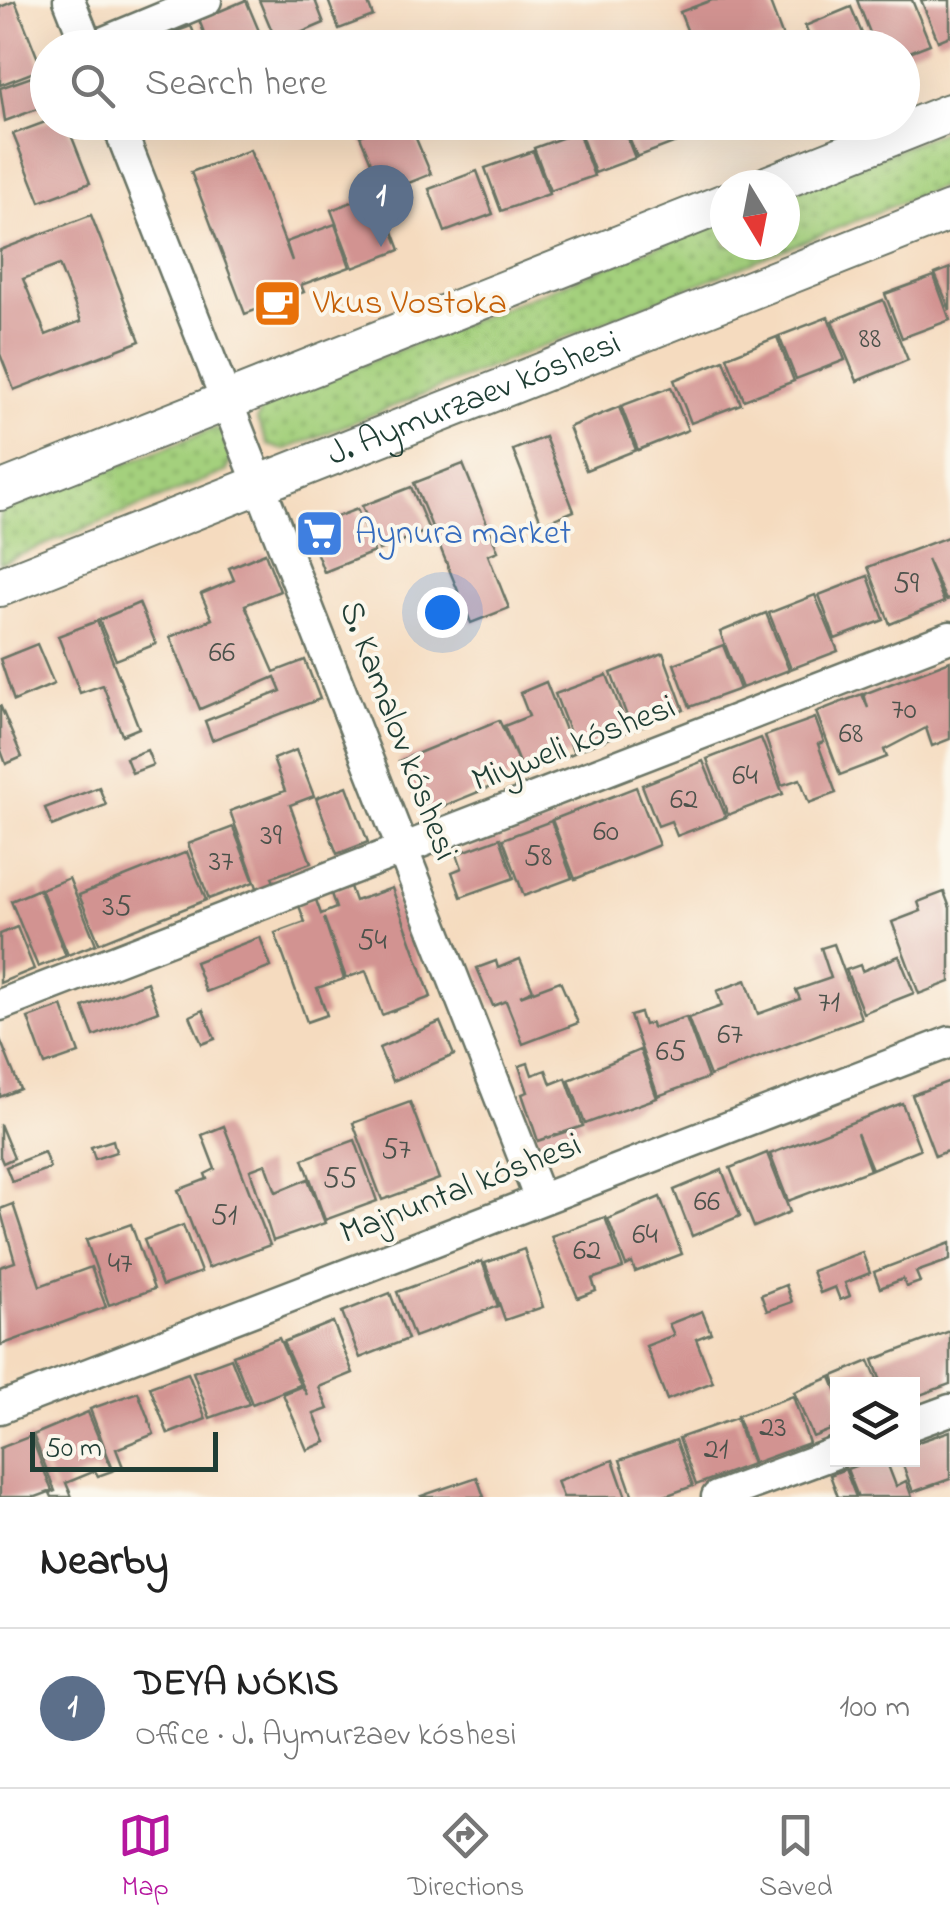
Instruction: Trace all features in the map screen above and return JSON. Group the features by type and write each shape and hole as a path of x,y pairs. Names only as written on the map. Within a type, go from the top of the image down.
{"street":[{"path":"69,0 82,30"},
{"path":"133,30 206,0"},
{"path":"920,125 950,113"},
{"name":"S. Kamalov kóshesi","path":"125,140 540,1199"},
{"path":"800,173 882,140"},
{"path":"0,491 710,209"},
{"name":"J. Aymurzaev kóshesi","path":"0,587 950,211"},
{"name":"Miyweli kóshesi","path":"0,1005 405,852 950,637"},
{"name":"Majnuntal kóshesi","path":"0,1408 950,1042"},
{"path":"920,1421 950,1410"},
{"path":"718,1497 830,1455"}],"green space":[{"path":"950,128 950,183 800,243 800,188"},
{"path":"710,225 710,260 758,260 284,450 268,445 257,420 264,404"},
{"path":"216,428 224,433 233,453 227,471 0,563 0,512"}],"building":[{"path":"246,0 259,30 203,30 199,20"},
{"path":"259,0 315,0 324,23 308,30 272,30"},
{"path":"328,0 367,0 373,16 339,29"},
{"path":"712,0 769,0 780,30 687,30 680,12"},
{"path":"857,0 912,0 930,44 920,48 920,30 869,30"},
{"path":"921,0 950,0 950,36 938,41"},
{"path":"15,1 30,39 30,74 0,85 0,7"},
{"path":"851,7 861,30 807,30 805,26"},
{"path":"30,78 30,112 5,121 0,88"},
{"path":"30,128 30,140 73,140 90,183 40,202 13,134"},
{"path":"362,140 417,140 431,174 384,193"},
{"path":"556,140 581,140 594,176 550,191 534,148"},
{"path":"583,140 628,140 635,158 595,173"},
{"path":"630,140 675,140 676,142 637,157"},
{"path":"250,150 292,261 286,242 335,224 350,267 301,285 304,292 245,314 191,172"},
{"path":"533,151 549,194 501,211 485,168"},
{"path":"477,171 493,214 445,232 429,189"},
{"path":"378,192 400,250 353,268 331,210"},
{"path":"91,215 140,341 14,390 0,354 0,250","holes":["59,265 81,321 46,335 23,279"]},
{"path":"950,268 950,310 935,274"},
{"path":"934,276 950,320 902,338 885,294"},
{"path":"883,300 908,360 857,381 832,321"},
{"path":"828,317 845,360 796,379 779,336"},
{"path":"777,337 794,381 744,400 727,357"},
{"path":"724,360 741,404 691,423 674,380"},
{"path":"671,387 688,430 638,450 621,406"},
{"path":"619,407 636,450 586,470 569,427"},
{"path":"545,437 574,511 542,524 513,450"},
{"path":"463,464 498,551 488,555 509,608 471,623 414,483"},
{"path":"411,487 429,530 379,550 362,506"},
{"path":"357,509 374,552 324,572 307,528"},
{"path":"950,536 950,599 946,600 927,559 944,602 890,624 868,567"},
{"path":"265,553 280,591 245,605 274,672 305,660 320,699 212,740 205,721 281,691 275,677 200,709 170,637 212,619 201,594 234,580 229,568"},
{"path":"868,576 884,620 835,639 819,595"},
{"path":"815,595 838,651 791,669 769,613"},
{"path":"139,603 156,644 116,660 99,620"},
{"path":"766,613 789,670 742,688 720,632"},
{"path":"97,621 139,728 122,735 103,685 80,693 58,636"},
{"path":"37,644 54,684 14,701 0,659"},
{"path":"723,645 740,689 690,707 674,664"},
{"path":"663,653 684,710 632,730 611,673"},
{"path":"950,661 950,739 932,746 926,728 884,750 887,757 840,775 816,712 862,694 868,708 864,694"},
{"path":"607,675 629,731 577,751 555,694"},
{"path":"546,682 574,753 422,815 399,761 499,720 519,763 504,726 529,716 520,693"},
{"path":"0,705 22,757 6,764 0,748"},
{"path":"815,718 824,742 818,744 836,793 809,803 800,779 782,785 765,736"},
{"path":"761,738 783,794 728,815 707,759"},
{"path":"147,750 153,765 132,773 126,758"},
{"path":"296,750 314,796 290,805 311,863 272,877 278,893 261,899 230,811 285,791 273,759"},
{"path":"703,761 726,817 677,836 671,821 658,826 642,785"},
{"path":"347,786 368,842 337,854 316,798"},
{"path":"99,787 106,805 52,826 45,808"},
{"path":"636,787 659,845 575,879 552,820"},
{"path":"551,821 572,878 524,896 503,839"},
{"path":"233,827 254,882 209,899 188,844"},
{"path":"500,838 514,878 461,897 452,872 462,868 457,854"},
{"path":"187,852 206,900 99,943 79,895"},
{"path":"69,878 96,944 68,955 41,889"},
{"path":"349,884 355,901 392,888 431,997 382,1015 366,971 346,978 324,918 344,979 317,988 327,1015 307,1022 275,933 305,922 298,903 315,897 321,914 336,908 330,891"},
{"path":"39,889 66,956 38,967 11,901"},
{"path":"944,892 950,908 950,982 919,994 892,922 921,911 918,902"},
{"path":"17,927 34,969 0,983 0,934"},
{"path":"260,937 271,967 206,992 195,962"},
{"path":"834,944 861,1018 710,1076 688,1018 722,1006 717,991 746,980 758,1014 800,999 796,990 831,978 821,948"},
{"path":"899,956 914,993 863,1013 846,970 860,965 862,971"},
{"path":"520,959 533,990 520,996 560,981 578,1023 523,1044 506,1001 493,1006 477,968 496,961 498,968"},
{"path":"147,982 158,1011 94,1036 83,1007"},
{"path":"62,1006 79,1053 45,1065 28,1018"},
{"path":"203,1010 215,1039 202,1044 190,1016"},
{"path":"640,1013 644,1025 651,1023 652,1028 686,1017 708,1078 658,1096 630,1016"},
{"path":"440,1022 454,1055 393,1081 379,1048"},
{"path":"0,1039 20,1089 0,1097"},
{"path":"640,1050 657,1098 585,1124 569,1080"},
{"path":"528,1063 532,1075 546,1070 551,1084 566,1078 583,1126 538,1141 522,1094 528,1092 519,1066"},
{"path":"950,1081 950,1150 935,1156 912,1095"},
{"path":"410,1102 439,1179 382,1200 353,1123"},
{"path":"902,1103 920,1149 872,1169 857,1133 870,1170 788,1201 770,1154"},
{"path":"0,1124 14,1158 3,1163 0,1156"},
{"path":"224,1126 270,1245 208,1268 178,1190 207,1179 205,1174 215,1169 202,1135"},
{"path":"113,1140 116,1152 95,1159 91,1147"},
{"path":"355,1140 377,1201 325,1220 303,1159"},
{"path":"44,1152 50,1168 12,1182 6,1167"},
{"path":"767,1153 790,1212 754,1227 730,1168"},
{"path":"266,1164 276,1192 308,1179 325,1223 273,1241 250,1170"},
{"path":"722,1170 740,1216 692,1236 674,1190"},
{"path":"660,1197 682,1254 635,1272 632,1263 626,1266 608,1219"},
{"path":"13,1204 40,1286 91,1267 106,1307 1,1345 0,1267 15,1262 0,1209"},
{"path":"605,1217 623,1268 592,1279 596,1291 578,1298 551,1236"},
{"path":"131,1224 154,1289 109,1305 86,1240"},
{"path":"183,1225 201,1272 162,1286 144,1240"},
{"path":"950,1243 950,1260 916,1272 920,1282 906,1287 903,1279 880,1288 874,1272"},
{"path":"524,1249 543,1307 505,1320 485,1263"},
{"path":"862,1252 870,1273 845,1283 850,1296 840,1300 835,1287 820,1293 812,1271"},
{"path":"482,1261 498,1306 414,1337 397,1292"},
{"path":"786,1285 792,1302 767,1311 761,1295"},
{"path":"390,1293 408,1339 360,1358 342,1312"},
{"path":"702,1311 711,1333 696,1339 713,1382 667,1400 646,1346 674,1335 669,1324"},
{"path":"333,1322 353,1373 319,1387 328,1409 314,1414 326,1442 307,1450 283,1394 302,1386 307,1395 283,1342"},
{"path":"950,1331 950,1384 920,1395 920,1377 879,1377 873,1360"},
{"path":"279,1338 300,1385 252,1404 233,1355"},
{"path":"231,1358 249,1404 210,1418 193,1372"},
{"path":"869,1361 876,1377 833,1377"},
{"path":"188,1373 206,1419 168,1434 150,1387"},
{"path":"830,1377 830,1430 813,1437 794,1392"},
{"path":"138,1392 154,1434 116,1449 123,1467 113,1470 90,1409"},
{"path":"793,1396 809,1443 754,1463 737,1416"},
{"path":"88,1412 112,1471 98,1476 95,1471 66,1483 72,1497 52,1497 50,1493 55,1491 33,1435"},
{"path":"736,1418 752,1464 696,1485 679,1438"},
{"path":"950,1431 950,1479 913,1492 904,1467 920,1467 920,1441"},
{"path":"31,1436 52,1491 36,1497 0,1497 0,1448"},
{"path":"676,1440 693,1486 662,1497 633,1497 620,1460"},
{"path":"613,1460 626,1497 563,1497 557,1481"},
{"path":"889,1467 896,1486 906,1481 912,1497 858,1497 847,1469"},
{"path":"845,1469 856,1497 838,1497 830,1475"},
{"path":"477,1477 484,1497 421,1496"}],"place":[{"name":"DEYA NÓKIS","path":"381,247"},
{"name":"Vkus Vostoka","path":"278,304"},
{"name":"Aynura market","path":"320,534"}]}
